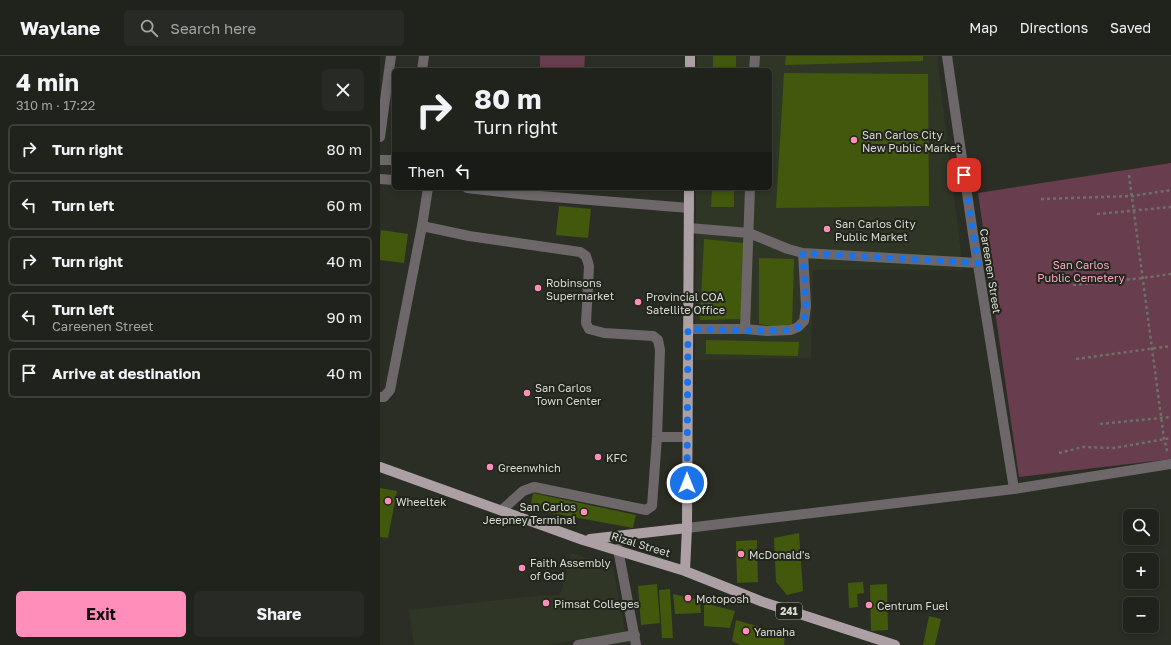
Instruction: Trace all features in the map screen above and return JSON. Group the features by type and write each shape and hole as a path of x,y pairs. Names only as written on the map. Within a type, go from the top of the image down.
{"main road":[{"path":"690,56 690,68"},
{"path":"685,571 687,528 689,190"},
{"name":"Rizal Street","path":"380,467 584,540 685,571 763,602 894,645"},
{"path":"584,540 687,528"}],"street":[{"path":"380,137 391,56"},
{"path":"422,68 424,56"},
{"path":"754,68 755,56"},
{"name":"Careenen Street","path":"947,56 973,234 1014,489"},
{"path":"380,160 392,160"},
{"path":"380,179 392,180"},
{"path":"380,397 384,397 390,390 428,190"},
{"path":"484,190 689,208"},
{"path":"745,330 750,190"},
{"path":"422,226 469,236 580,252 586,256 589,266 586,323 590,329 604,333 653,336 658,340 660,350 657,437 652,506 646,510 534,487 523,491 502,510"},
{"path":"688,228 749,233 788,249 803,253 978,263"},
{"path":"688,329 767,331 791,330 798,327 804,321 806,306 803,253"},
{"path":"657,437 687,437"},
{"path":"687,528 1014,489 1171,464"},
{"path":"578,645 636,640 618,550"}],"path":[{"path":"1130,175 1161,419 1164,439 1171,464"},
{"path":"1041,199 1132,196 1171,190"},
{"path":"1097,214 1171,207"},
{"path":"1073,285 1171,274"},
{"path":"1076,360 1171,346"},
{"path":"1100,424 1171,417"},
{"path":"1059,453 1083,447 1114,448 1171,438"}],"shaded area":[{"name":"San Carlos City Public Market","path":"697,56 937,56 963,270 813,270 811,358 695,360 696,190 772,190 772,68 697,68"},
{"name":"Pimsat Colleges","path":"571,553 613,567 625,632 546,645 414,645 409,610 536,596 560,595"}],"green space":[{"path":"540,56 585,56 584,68 540,68"},
{"name":"San Carlos Public Cemetery","path":"1171,163 1171,459 1019,477 978,193"}],"building":[{"path":"713,56 736,56 736,68 713,68"},
{"path":"786,56 923,56 923,61 785,65"},
{"name":"San Carlos City New Public Market","path":"784,73 928,74 929,206 776,208"},
{"path":"712,190 734,190 734,207 711,207"},
{"path":"559,206 591,209 588,238 556,235"},
{"path":"381,230 408,234 404,263 380,260"},
{"path":"704,239 743,243 742,319 700,320"},
{"path":"759,258 794,259 792,329 759,324"},
{"path":"706,340 799,342 798,356 706,354"},
{"path":"380,488 397,491 388,538 380,537"},
{"name":"San Carlos Jeepney Terminal","path":"533,493 636,515 633,528 530,509"},
{"path":"799,533 803,591 787,595 776,582 774,538"},
{"path":"757,540 758,582 737,583 736,541"},
{"path":"863,582 864,593 857,594 858,607 849,608 848,583"},
{"path":"657,584 660,623 641,625 638,586"},
{"path":"887,584 888,630 871,631 870,585"},
{"path":"670,589 673,638 662,638 659,590"},
{"path":"673,594 700,600 701,613 675,614"},
{"path":"704,603 735,611 730,628 704,626"},
{"path":"929,616 941,619 935,645 923,645"},
{"path":"736,620 785,634 784,645 740,645 732,641"}],"place":[{"name":"San Carlos City New Public Market","path":"854,140"},
{"name":"San Carlos City Public Market","path":"827,229"},
{"name":"Robinsons Supermarket","path":"538,288"},
{"name":"Provincial COA Satellite Office","path":"638,302"},
{"name":"San Carlos Town Center","path":"527,393"},
{"name":"KFC","path":"598,457"},
{"name":"Greenwhich","path":"490,467"},
{"name":"Wheeltek","path":"388,501"},
{"name":"San Carlos Jeepney Terminal","path":"584,512"},
{"name":"McDonald's","path":"741,554"},
{"name":"Faith Assembly of God","path":"522,568"},
{"name":"Motoposh","path":"688,598"},
{"name":"Pimsat Colleges","path":"546,603"},
{"name":"Centrum Fuel","path":"869,605"},
{"name":"Yamaha","path":"746,631"}],"route":[{"path":"687,483 688,329 779,331 791,330 798,327 804,321 806,306 803,253 978,263 964,175"}]}
